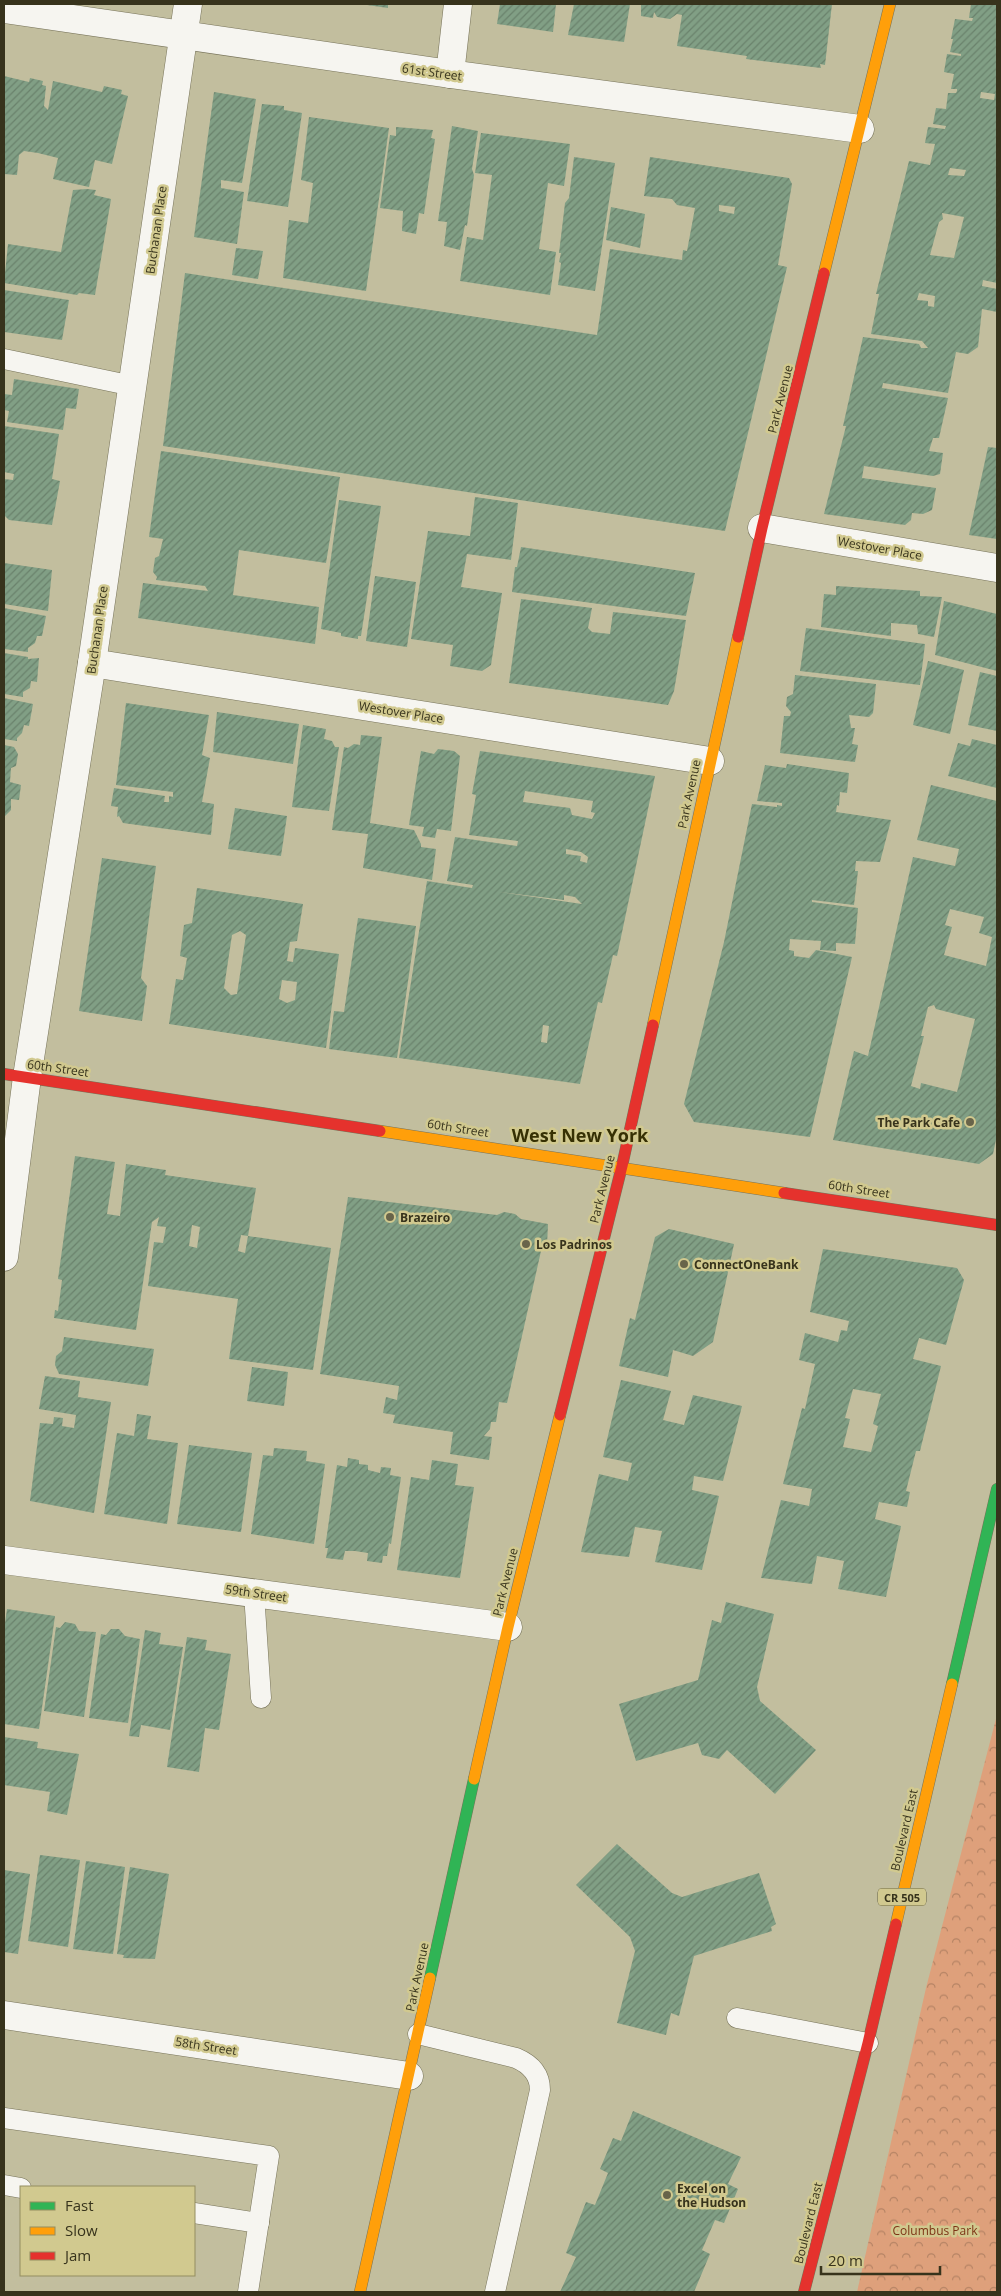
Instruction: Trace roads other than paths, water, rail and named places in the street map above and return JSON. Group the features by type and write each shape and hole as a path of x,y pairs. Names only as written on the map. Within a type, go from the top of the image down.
{"main road":[{"name":"Park Avenue","path":"360,2292 508,1627 622,1166 762,528 890,4"},
{"name":"60th Street","path":"15,1075 622,1166 997,1225"},
{"name":"Boulevard East","path":"804,2292 868,2043 997,1490"}],"street":[{"name":"Buchanan Place","path":"4,1257 15,1075 92,663 188,4"},
{"path":"450,74 458,4"},
{"name":"61st Street","path":"4,9 450,74 860,130"},
{"name":"Westover Place","path":"762,528 997,568"},
{"name":"Westover Place","path":"92,663 710,761"},
{"name":"59th Street","path":"4,1560 508,1627"},
{"name":"58th Street","path":"4,2015 409,2076"}],"lane":[{"path":"4,359 133,386"},
{"path":"254,1593 261,1698"},
{"path":"737,2018 868,2043"},
{"path":"418,2034 516,2058 525,2062 531,2068 540,2082 540,2090 495,2292"},
{"path":"4,2118 269,2156 248,2292"},
{"path":"4,2185 20,2188"},
{"path":"195,2213 259,2223"}],"place":[{"name":"The Park Cafe","path":"970,1122"},
{"name":"Brazeiro","path":"390,1217"},
{"name":"Los Padrinos","path":"526,1244"},
{"name":"ConnectOneBank","path":"684,1264"},
{"name":"Excel on the Hudson","path":"667,2195"}],"district":[{"name":"West New York","path":"580,1135"}],"park label":[{"name":"Columbus Park","path":"935,2230"}]}
